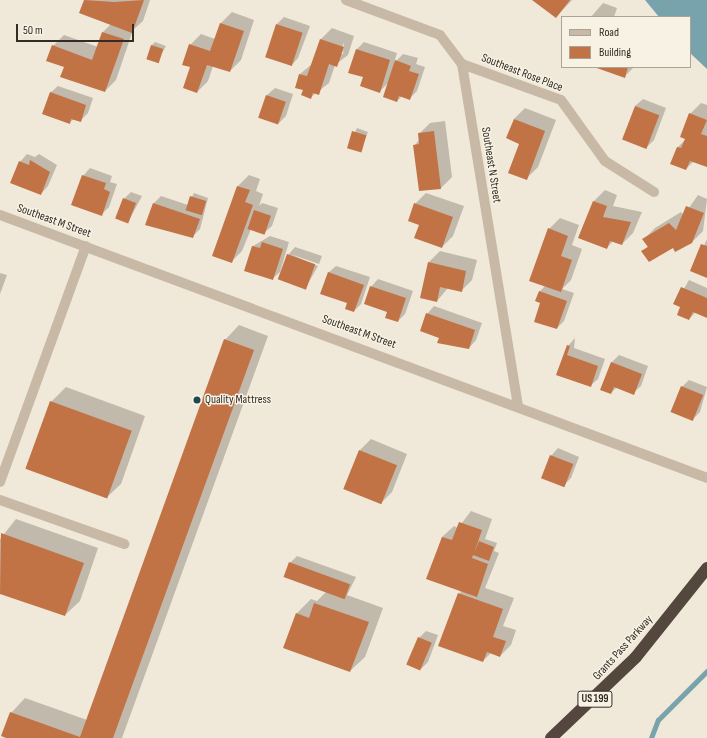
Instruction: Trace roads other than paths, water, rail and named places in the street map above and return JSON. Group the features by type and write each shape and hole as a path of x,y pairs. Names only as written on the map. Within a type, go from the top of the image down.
{"highway":[{"name":"Grants Pass Parkway","path":"551,738 636,657 707,568"}],"street":[{"name":"Southeast N Street","path":"346,0 440,35 462,64 518,405"},
{"name":"Southeast Rose Place","path":"462,64 561,100 605,161 654,192"},
{"name":"Southeast M Street","path":"0,215 518,405 707,478"},
{"path":"0,482 86,246"},
{"path":"0,500 124,544"}],"water":[{"path":"645,0 707,0 707,69 691,54 691,16 658,16"}],"waterway":[{"path":"651,738 658,720 707,671"}],"place":[{"name":"Quality Mattress","path":"197,400"}]}
